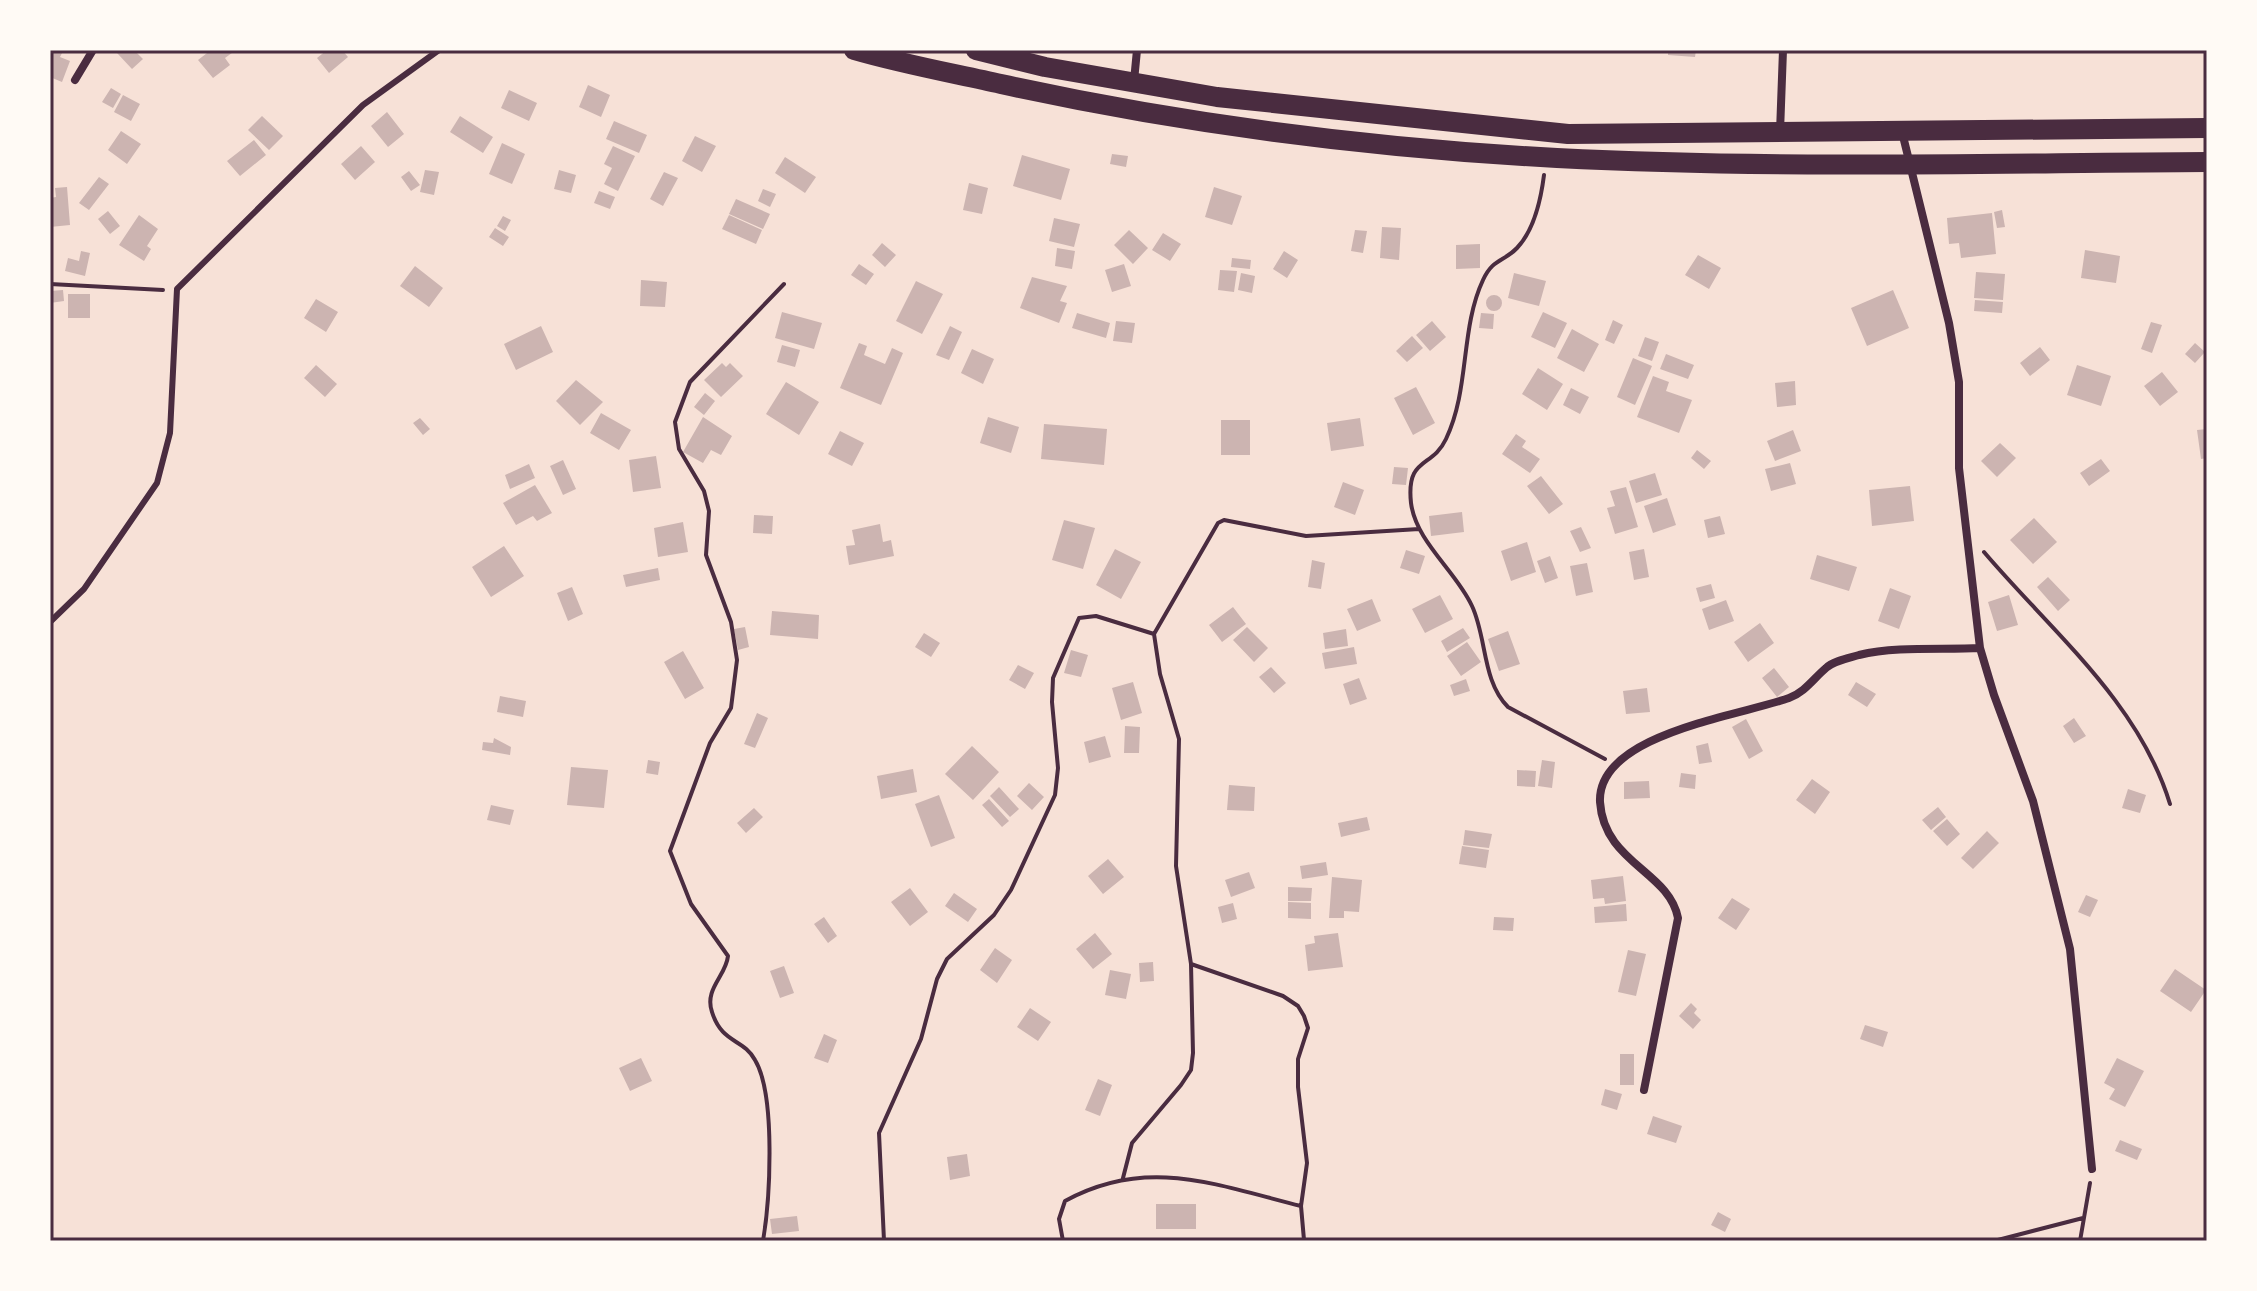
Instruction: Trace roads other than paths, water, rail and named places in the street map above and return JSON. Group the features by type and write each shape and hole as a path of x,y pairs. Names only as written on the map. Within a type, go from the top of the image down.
{"highway":[{"path":"854,50 1175,119 1297,135 1547,157 1910,164 2207,162"},
{"path":"976,50 1133,84 1340,112 1568,134 2207,128"}],"street":[{"path":"75,80 93,50"},
{"path":"1133,84 1137,50"},
{"path":"1780,133 1783,50"},
{"path":"1901,131 1949,323 1959,382 1959,468 1980,648 2033,801 2065,923 2083,1053 2092,1169"},
{"path":"1644,1090 1678,918 1675,902 1626,859 1607,833 1600,802 1603,776 1614,764 1641,746 1706,721 1791,698 1807,688 1828,666 1862,655 1980,648"}],"lane":[{"path":"50,622 84,589 157,483 170,433 177,289 363,105 439,50"}]}
